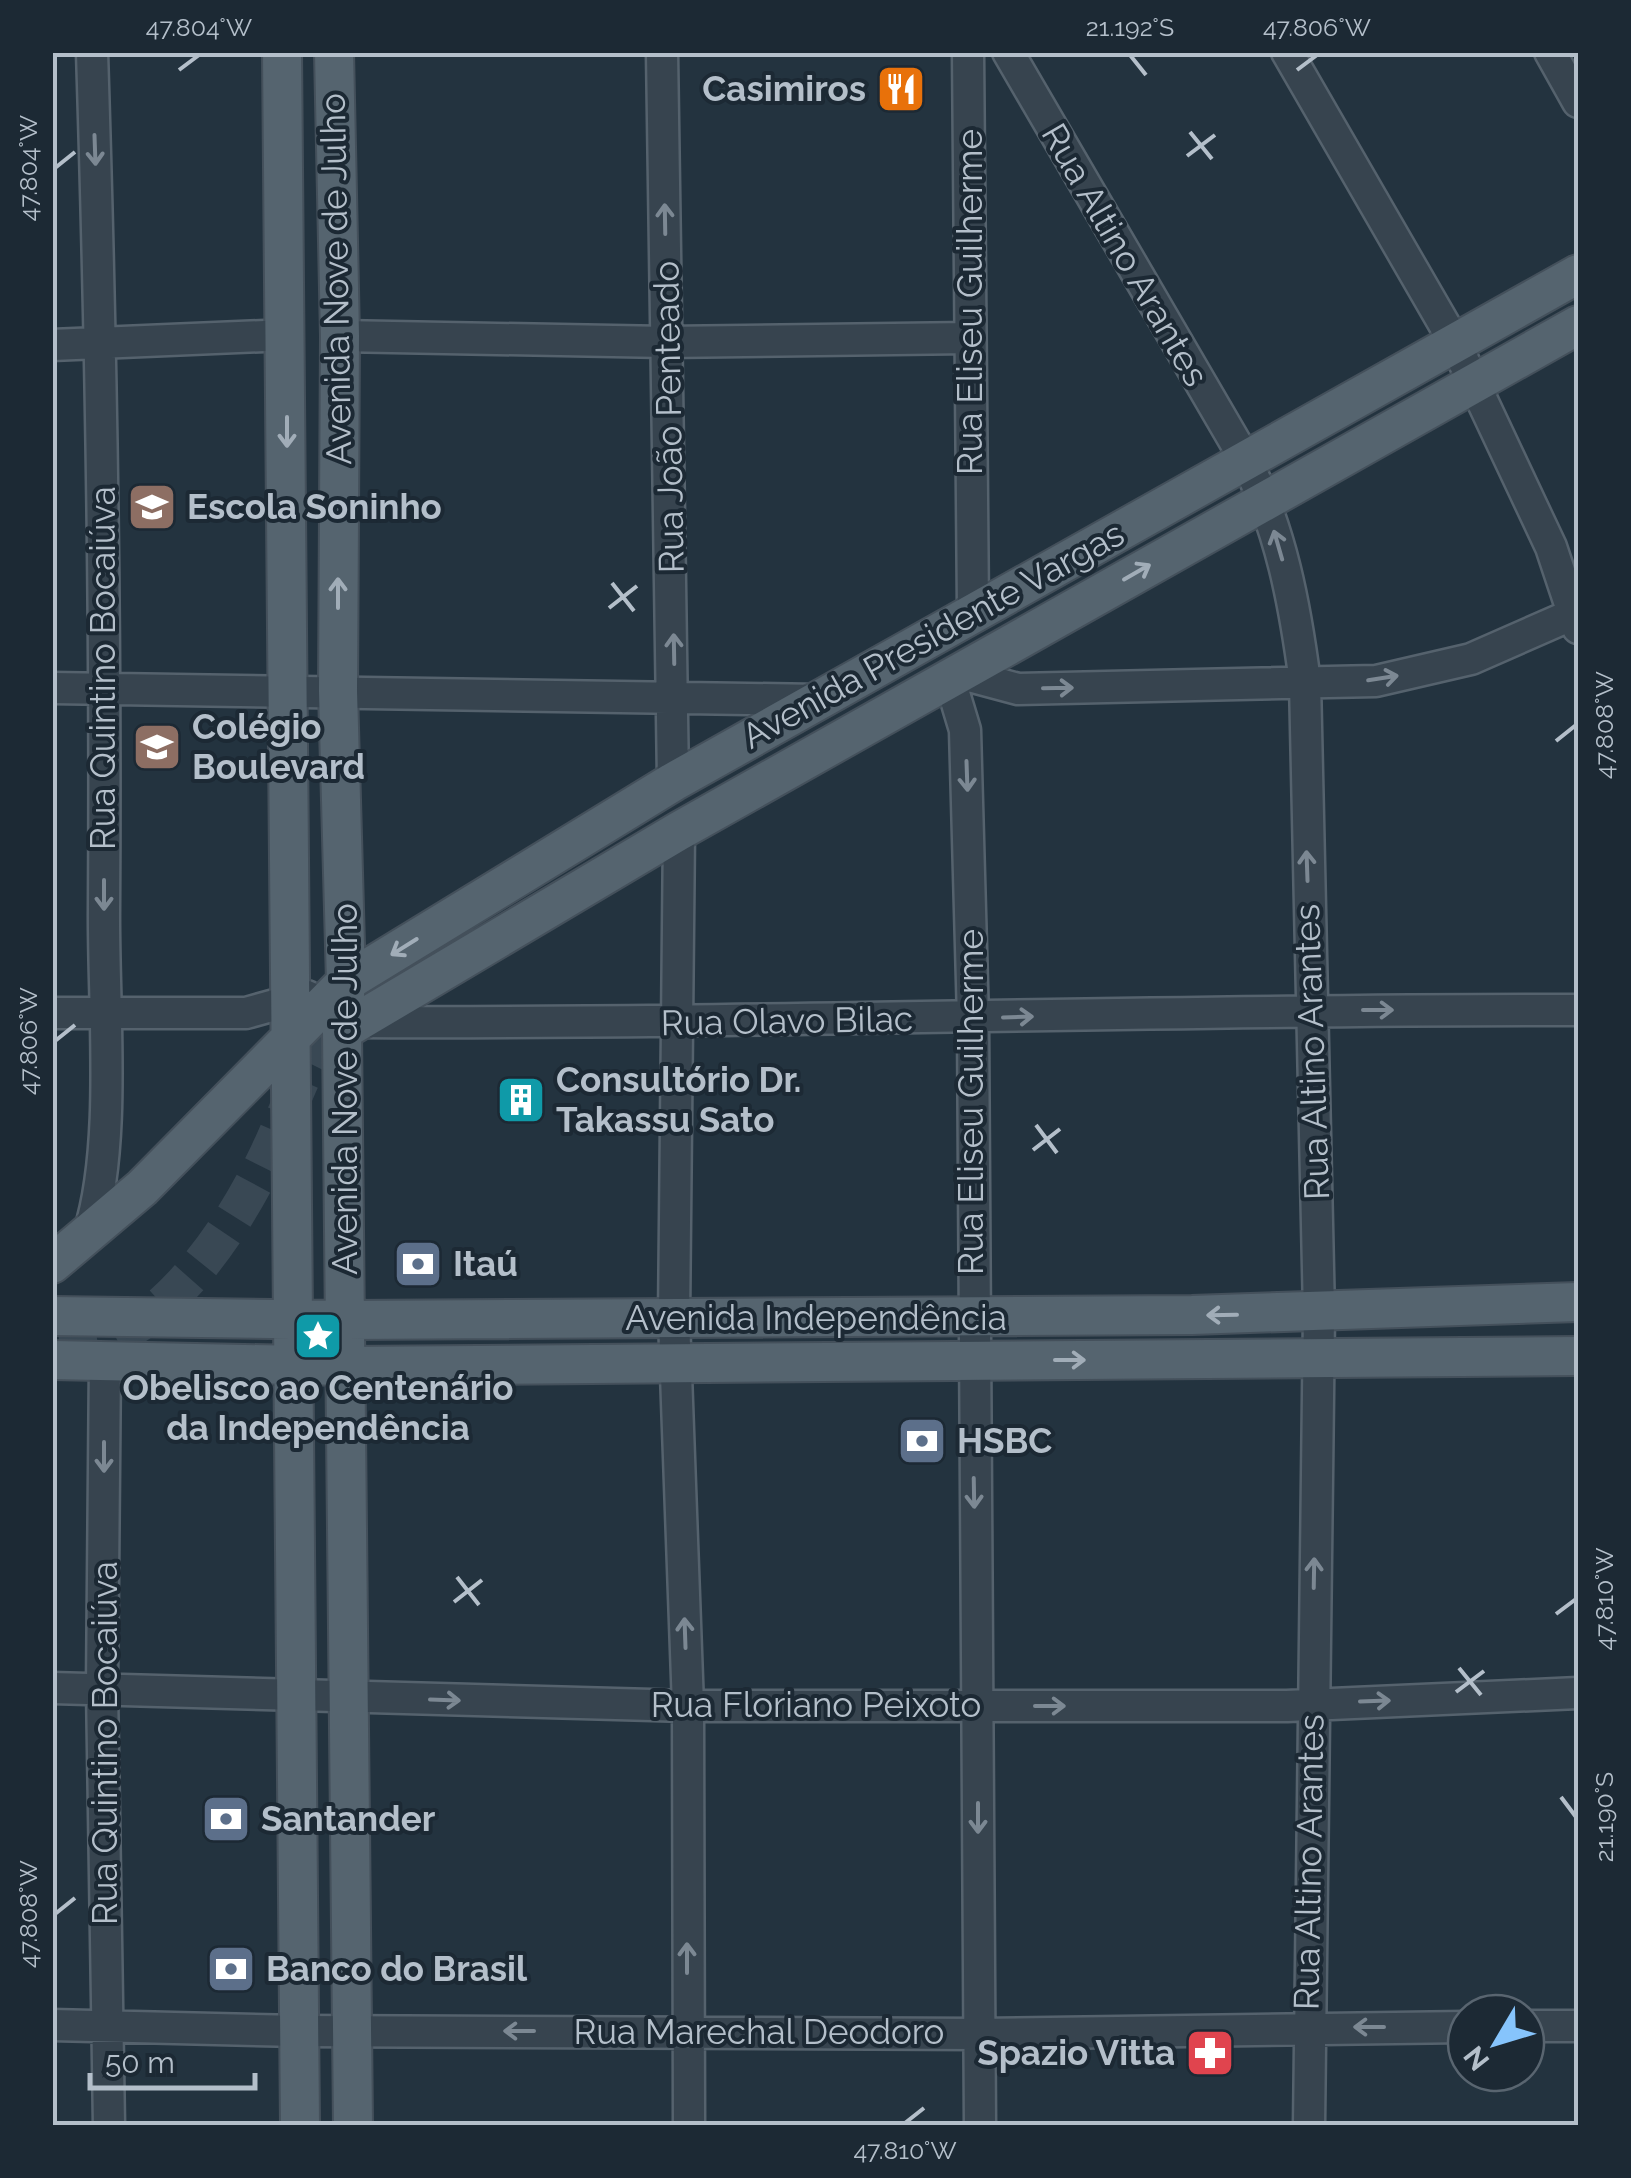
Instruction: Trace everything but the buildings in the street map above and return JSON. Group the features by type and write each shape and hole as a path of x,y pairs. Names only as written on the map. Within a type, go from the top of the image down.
{"main road":[{"name":"Avenida Nove de Julho","path":"282,52 297,1365 300,2126"},
{"name":"Avenida Nove de Julho","path":"334,52 340,336 338,690 348,1027 346,1366 353,2126"},
{"name":"Avenida Presidente Vargas","path":"346,982 673,782 1578,274"},
{"name":"Avenida Presidente Vargas","path":"348,1027 678,831 1578,325"},
{"path":"450,938 865,702 956,677"},
{"path":"52,1264 142,1188 346,982"},
{"name":"Avenida Independência","path":"54,1343 295,1319 1319,1314 1578,1302"},
{"name":"Avenida Independência","path":"54,1343 104,1360 346,1366 1578,1356"}],"street":[{"name":"Rua Quintino Bocaiúva","path":"89,1234 102,1193 105,690 101,344 92,52"},
{"name":"Rua João Penteado","path":"662,52 675,695 673,782"},
{"name":"Rua Eliseu Guilherme","path":"968,52 972,611"},
{"name":"Rua Altino Arantes","path":"1008,52 1266,499 1296,607 1305,682 1319,1314 1306,2028 1308,2126"},
{"path":"956,677 1018,689 1376,680 1471,659 1577,618 1550,547 1455,343 1287,52"},
{"path":"1550,52 1578,102"},
{"path":"52,345 287,335"},
{"path":"340,336 666,342 969,338"},
{"name":"Rua Eliseu Guilherme","path":"956,677 965,730 974,1018 972,1360 980,2126"},
{"path":"52,688 819,700"},
{"path":"678,831 674,1363 688,1706 689,2126"},
{"name":"Avenida Presidente Vargas","path":"292,1002 346,982"},
{"path":"52,1013 246,1013 292,1002"},
{"name":"Rua Olavo Bilac","path":"348,1027 1311,1010 1578,1010"},
{"name":"Rua Quintino Bocaiúva","path":"104,1360 102,1688 108,2126"},
{"name":"Rua Floriano Peixoto","path":"52,1688 688,1706 1311,1704 1578,1693"},
{"name":"Rua Marechal Deodoro","path":"52,2026 300,2032 979,2034 1446,2026"},
{"path":"1546,2026 1578,2026"}],"tunnel":[{"path":"60,1347 112,1339 139,1323 189,1278 231,1223 248,1193 319,1043 357,997"}],"place":[{"name":"Casimiros","path":"901,89"},
{"name":"Escola Soninho","path":"152,507"},
{"name":"Colégio Boulevard","path":"157,747"},
{"name":"Consultório Dr. Takassu Sato","path":"521,1100"},
{"name":"Itaú","path":"418,1264"},
{"name":"Obelisco ao Centenário da Independência","path":"318,1336"},
{"name":"HSBC","path":"922,1441"},
{"name":"Santander","path":"226,1819"},
{"name":"Banco do Brasil","path":"231,1969"},
{"name":"Spazio Vitta","path":"1210,2053"}]}
